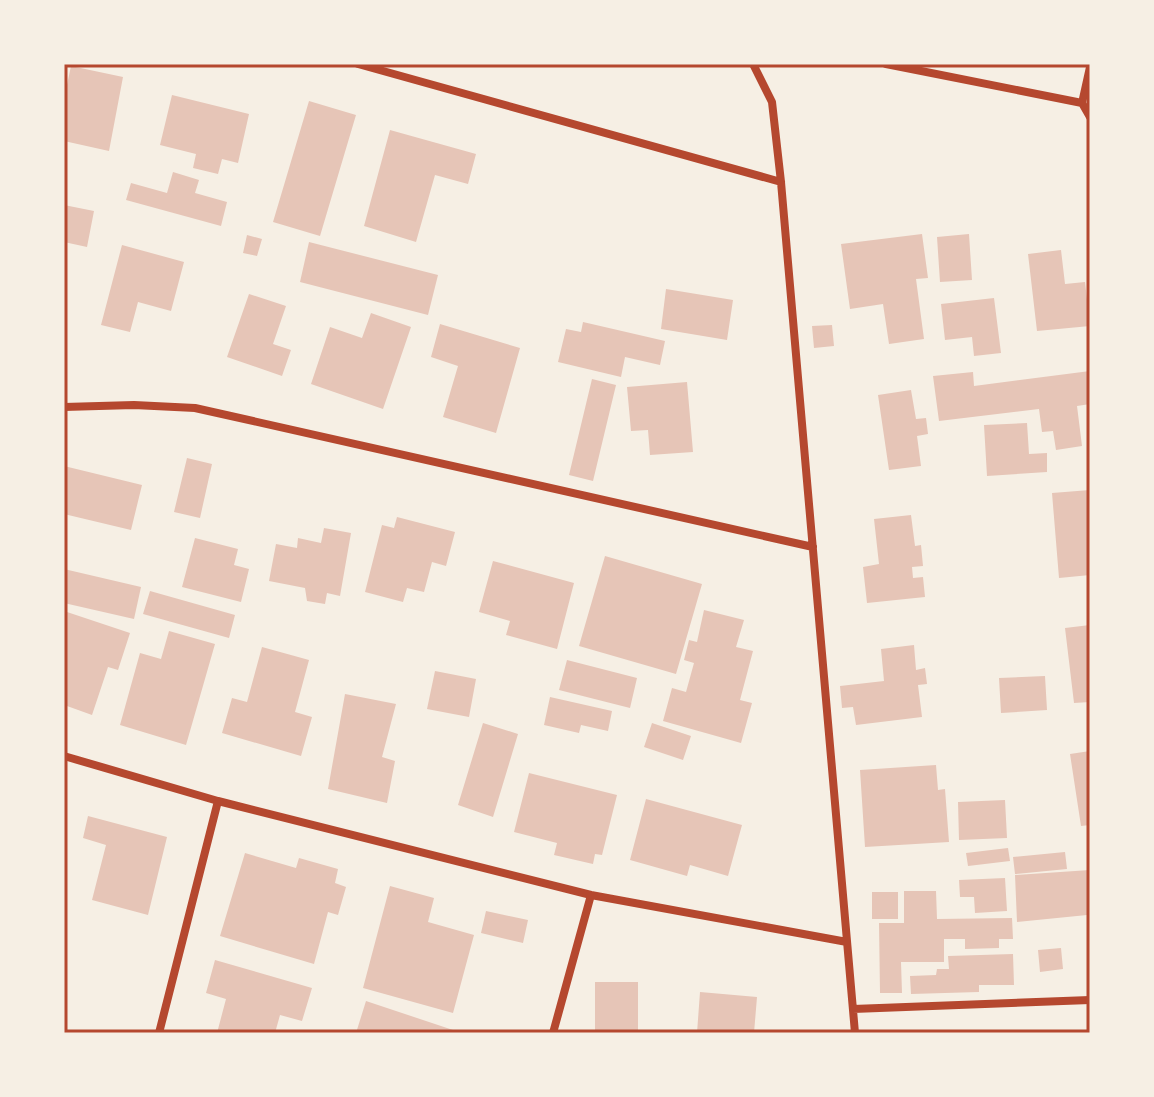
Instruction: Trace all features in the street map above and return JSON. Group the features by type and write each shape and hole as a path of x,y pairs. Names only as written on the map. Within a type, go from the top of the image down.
{"street":[{"path":"358,64 781,182"},
{"path":"753,64 772,102 781,182 855,1033"},
{"path":"886,64 1082,103"},
{"path":"1090,67 1082,103 1090,117"},
{"path":"64,407 134,405 195,408 813,547"},
{"path":"64,756 218,801 591,895 847,942"},
{"path":"159,1033 218,801"},
{"path":"553,1033 591,895"},
{"path":"853,1009 1090,1000"}],"building":[{"path":"71,66 123,77 109,151 64,141 64,99"},
{"path":"172,95 249,114 238,163 222,159 218,174 193,168 196,154 160,145"},
{"path":"309,101 356,115 320,236 273,222"},
{"path":"390,130 476,154 468,184 435,175 416,242 364,226"},
{"path":"173,172 199,180 195,193 227,202 221,226 126,200 131,183 167,193"},
{"path":"64,205 94,211 87,247 64,242"},
{"path":"922,234 928,278 916,279 924,339 889,344 883,304 850,309 841,244"},
{"path":"969,234 972,280 940,282 937,237"},
{"path":"247,235 262,239 257,256 243,253"},
{"path":"309,242 438,275 428,315 300,282"},
{"path":"122,245 184,262 171,311 138,302 130,332 101,325"},
{"path":"1061,250 1065,284 1085,282 1090,326 1037,331 1028,254"},
{"path":"666,289 733,300 727,340 661,329"},
{"path":"249,294 286,306 273,344 291,350 282,376 227,357"},
{"path":"994,298 1001,353 974,356 972,337 945,340 941,304"},
{"path":"371,313 411,327 383,409 311,384 330,327 362,338"},
{"path":"583,322 665,341 660,365 625,357 621,377 558,362 566,329 581,332"},
{"path":"440,324 520,348 496,433 443,417 458,366 431,357"},
{"path":"832,325 834,346 814,348 812,326"},
{"path":"1090,371 1090,404 1077,406 1082,446 1056,450 1053,431 1042,432 1039,409 939,421 933,376 973,372 974,386"},
{"path":"592,379 616,385 593,481 569,475"},
{"path":"687,382 693,452 650,455 648,430 631,431 627,387"},
{"path":"911,390 916,419 926,418 928,434 917,436 921,466 889,470 878,395"},
{"path":"1027,423 1029,454 1047,453 1047,472 987,476 984,425"},
{"path":"187,458 212,464 200,518 174,512"},
{"path":"64,466 142,485 131,530 64,514"},
{"path":"1090,490 1090,575 1059,578 1052,493"},
{"path":"911,515 915,546 921,545 923,566 912,567 913,578 923,577 925,597 867,603 863,567 879,564 874,519"},
{"path":"397,517 455,532 446,566 432,562 424,592 407,588 403,602 365,592 382,525 394,528"},
{"path":"324,528 351,533 340,596 327,593 325,604 307,601 305,588 269,581 276,544 297,548 298,538 321,543"},
{"path":"195,538 238,549 234,565 249,569 241,602 182,587"},
{"path":"605,556 702,584 676,674 579,646"},
{"path":"493,561 574,583 557,649 506,635 510,621 479,612"},
{"path":"64,569 141,587 134,619 64,603"},
{"path":"150,591 235,615 229,638 143,614"},
{"path":"704,610 744,620 736,647 753,651 740,700 752,703 741,743 663,721 672,688 686,692 694,663 684,660 689,640 697,642"},
{"path":"64,611 130,633 118,670 108,667 92,715 67,706 64,714"},
{"path":"1090,625 1090,702 1074,703 1065,628"},
{"path":"169,631 215,644 186,745 120,725 140,653 161,659"},
{"path":"914,645 916,670 925,668 927,684 918,685 922,717 856,725 853,707 842,708 840,686 884,681 881,649"},
{"path":"262,647 309,660 295,712 312,717 301,756 222,733 232,698 247,702"},
{"path":"567,660 637,678 630,708 559,690"},
{"path":"435,671 476,679 469,717 427,709"},
{"path":"1045,676 1047,710 1001,713 999,678"},
{"path":"345,694 396,704 382,757 395,761 387,803 328,789"},
{"path":"550,697 612,711 608,731 581,725 579,733 544,725"},
{"path":"483,723 518,734 493,817 458,805"},
{"path":"652,723 691,736 683,760 644,747"},
{"path":"1090,751 1090,825 1081,826 1070,754"},
{"path":"936,765 938,790 945,789 949,842 865,847 860,770"},
{"path":"529,773 617,795 602,855 595,854 593,864 554,855 557,843 514,832"},
{"path":"646,799 742,825 728,876 690,865 687,876 630,860"},
{"path":"1005,800 1007,838 959,840 958,802"},
{"path":"88,816 167,837 148,915 92,900 106,845 83,838"},
{"path":"1008,848 1010,861 968,866 966,853"},
{"path":"1065,852 1067,869 1015,874 1013,857"},
{"path":"245,853 296,868 299,858 338,869 335,883 346,887 338,915 328,912 314,964 220,936"},
{"path":"1090,870 1090,929 1087,915 1017,922 1015,875"},
{"path":"1005,878 1007,911 975,913 974,897 960,897 959,880"},
{"path":"390,886 434,898 428,922 474,935 453,1013 363,988"},
{"path":"904,891 936,891 937,919 1012,918 1013,939 999,939 999,948 965,949 965,939 944,939 944,962 901,962 902,993 880,993 879,923 904,923"},
{"path":"872,892 898,892 898,919 872,919"},
{"path":"486,911 528,920 523,943 481,933"},
{"path":"1061,948 1063,969 1040,972 1038,950"},
{"path":"1013,954 1014,985 979,985 979,992 911,994 910,976 936,975 937,969 949,969 948,956"},
{"path":"215,960 312,988 302,1021 280,1015 275,1033 217,1033 226,999 206,993"},
{"path":"595,982 638,982 638,1033 595,1033"},
{"path":"700,992 757,997 754,1033 697,1033"},
{"path":"366,1001 459,1032 356,1033"}]}
